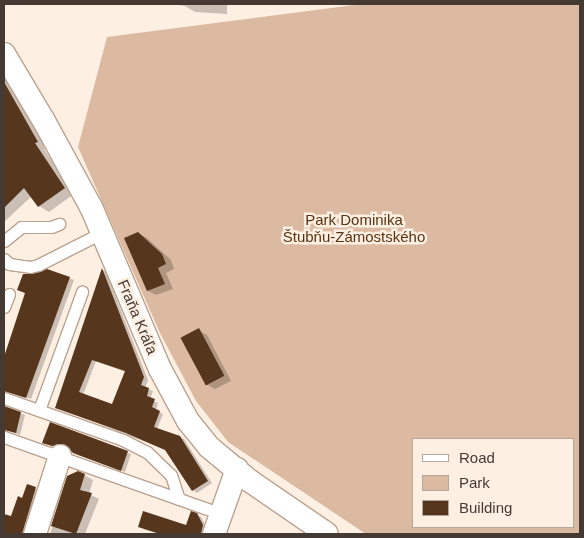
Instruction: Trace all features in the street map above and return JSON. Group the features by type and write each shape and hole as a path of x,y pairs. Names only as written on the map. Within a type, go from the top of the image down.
{"street":[{"name":"Fraňa Kráľa","path":"4,54 44,120 103,232 174,396 188,421 209,447 327,534"},
{"path":"35,534 60,456"},
{"path":"218,524 237,469"}],"lane":[{"path":"4,241 21,227 51,227 59,224"},
{"path":"4,259 10,264 30,267 38,265 103,232"},
{"path":"39,410 82,292"},
{"path":"4,307 9,294"},
{"path":"4,398 123,440 147,452 171,475 179,499"},
{"path":"4,437 179,499 218,524"}],"green space":[{"name":"Park Dominika Štubňu-Zámostského","path":"362,4 580,4 580,534 366,534 228,442 196,401 160,333 78,147 107,37"}],"building":[{"path":"4,82 38,142 35,143 65,188 38,207 24,188 4,208"},
{"path":"138,232 162,254 166,264 158,268 165,284 147,291 124,238"},
{"path":"102,268 144,377 141,385 149,388 147,396 155,399 152,407 160,411 154,427 180,436 208,481 192,491 165,450 126,433 55,408","holes":["92,360 125,371 112,404 79,392"]},
{"path":"47,269 70,277 26,398 4,391 4,357 25,293 17,290 23,274 32,274"},
{"path":"199,328 224,376 206,386 180,338"},
{"path":"4,406 21,412 16,433 4,430"},
{"path":"50,422 128,451 121,471 73,453 64,444 52,446 42,443"},
{"path":"78,471 85,474 80,490 92,493 76,534 51,526 67,476"},
{"path":"27,484 36,487 22,534 4,534 4,514 11,516 18,496 22,498"},
{"path":"143,511 186,525 191,511 197,513 203,525 201,534 160,534 138,527"}]}
